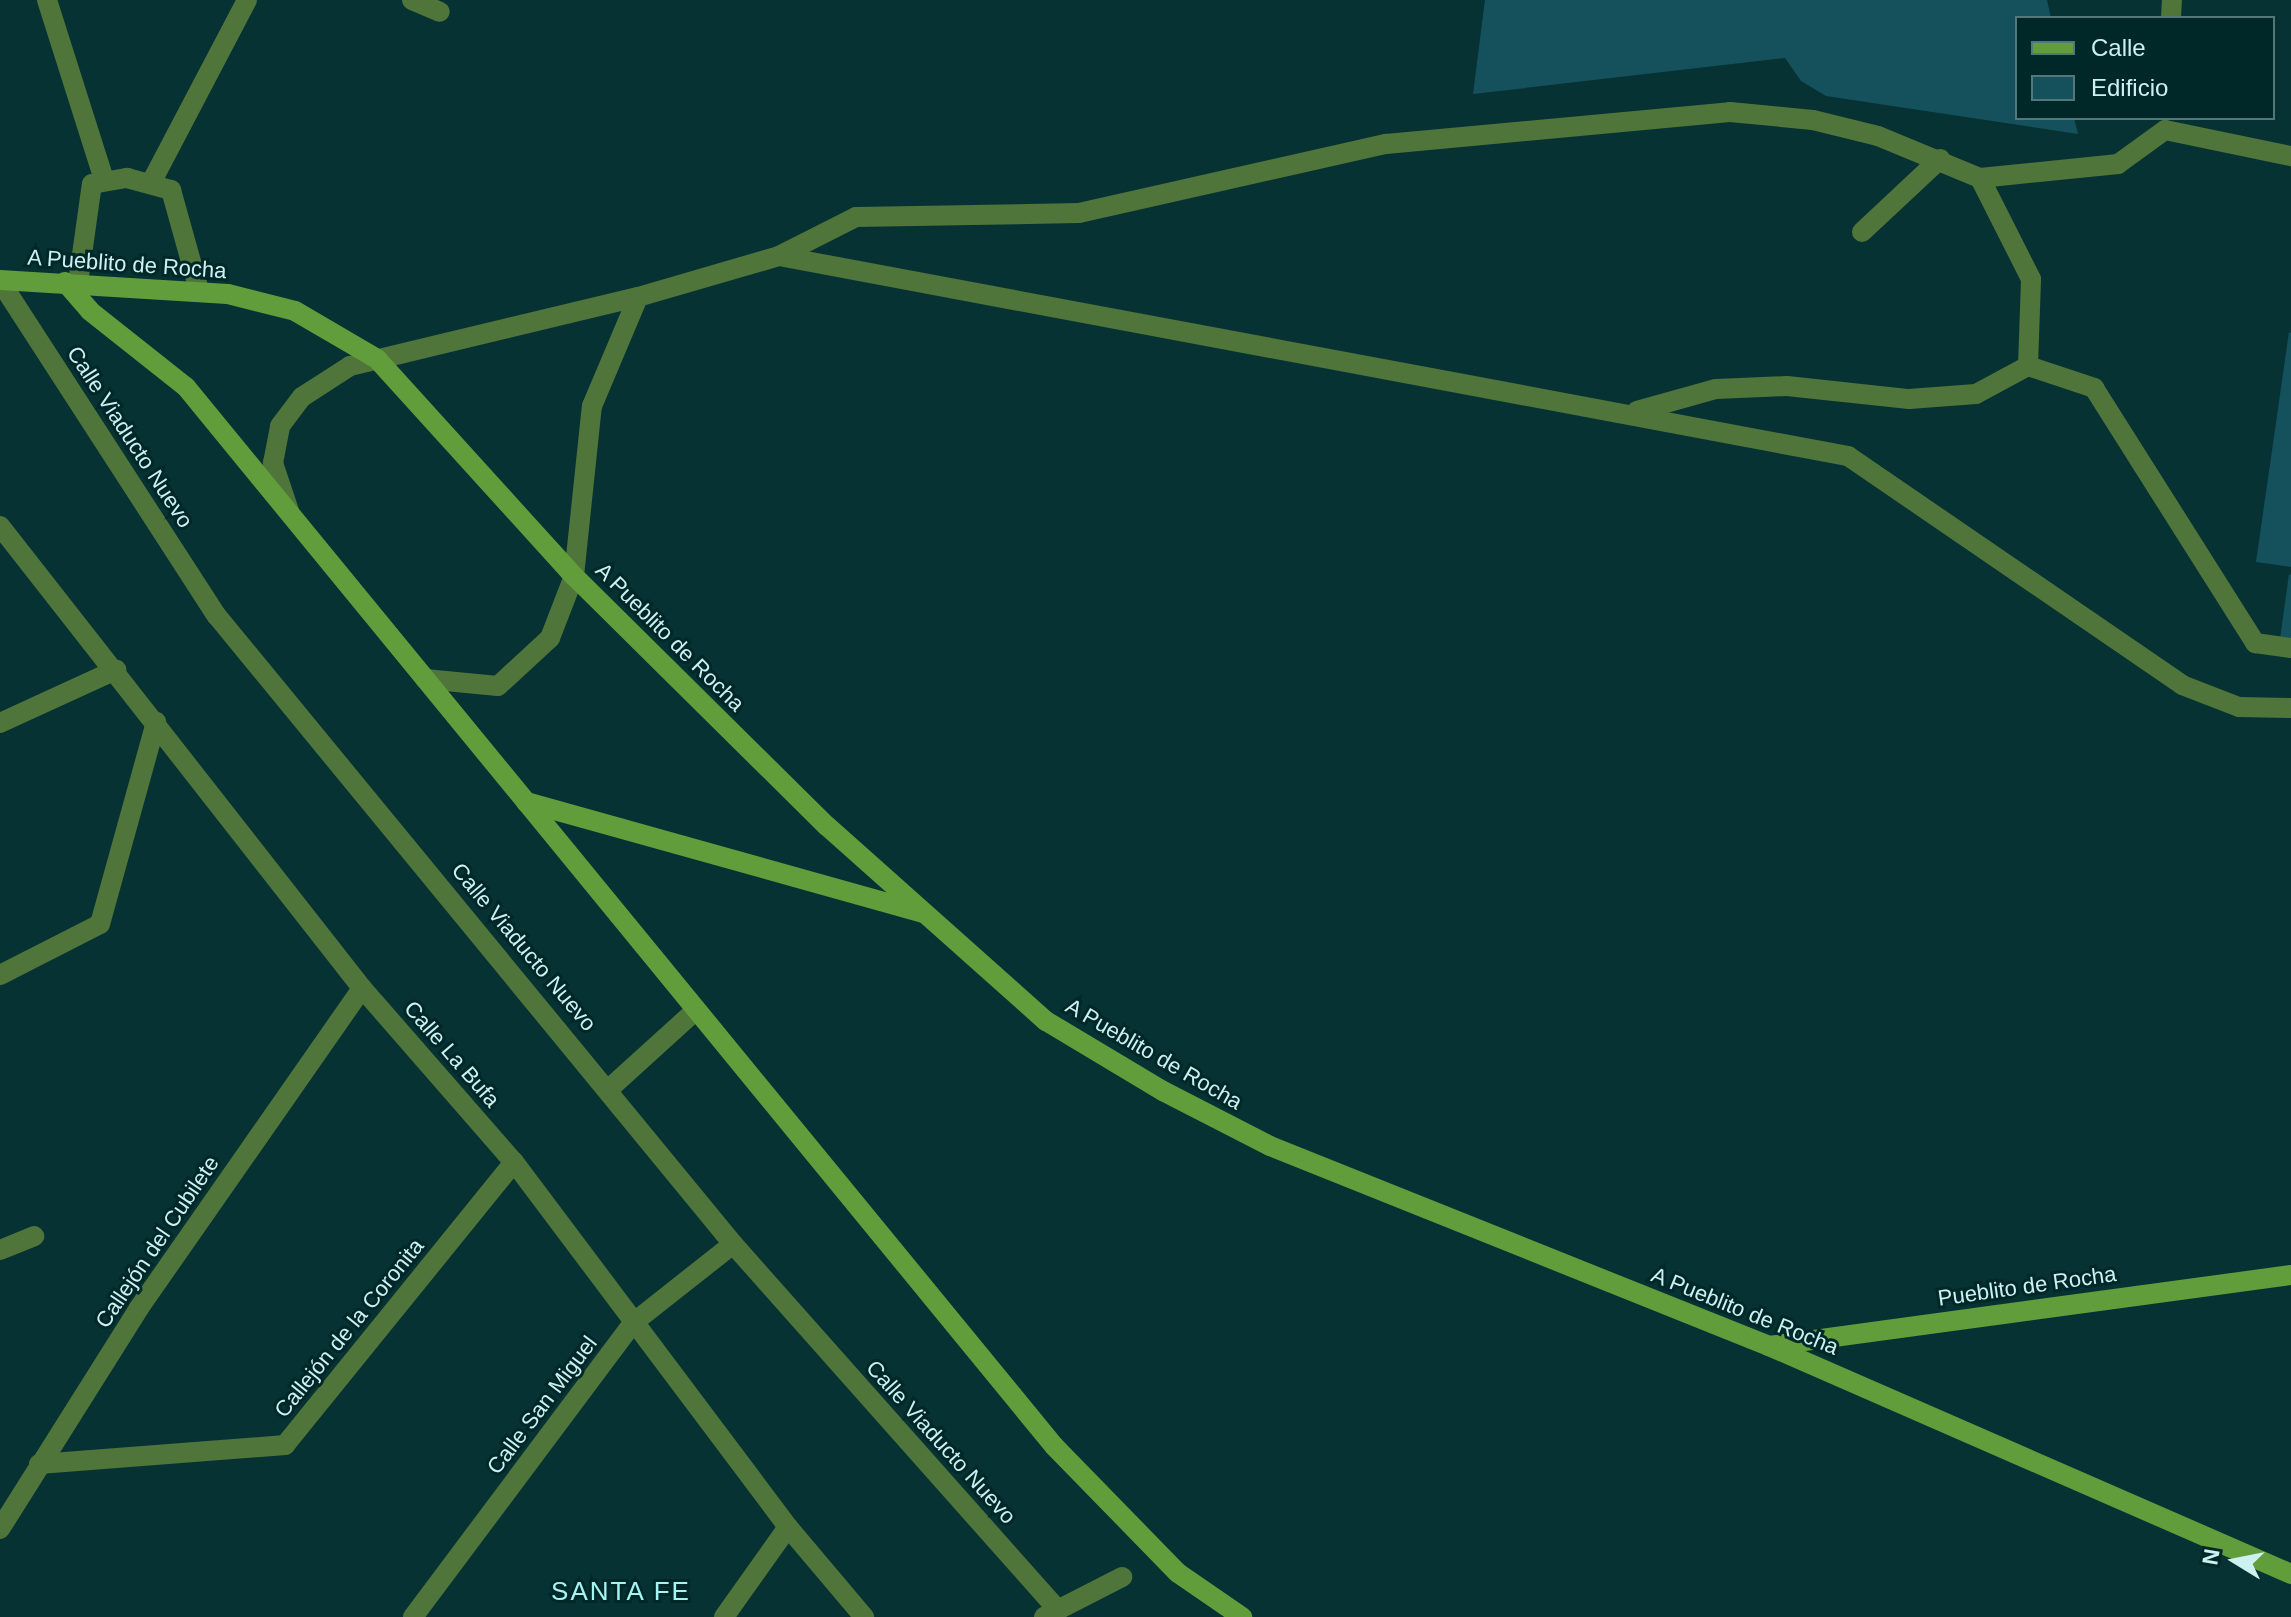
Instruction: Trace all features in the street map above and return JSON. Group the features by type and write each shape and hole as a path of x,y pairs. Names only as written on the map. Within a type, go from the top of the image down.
{"street":[{"path":"47,0 103,177"},
{"path":"152,181 247,0"},
{"path":"412,0 440,12"},
{"path":"290,515 273,463 280,426 331,377 377,359 638,297 779,256 856,217 1079,213 1386,144 1730,112 1813,120 1940,159 1980,178 2118,164 2166,124 2291,156"},
{"path":"1862,232 1940,159"},
{"path":"199,290 180,211 171,190 152,181 103,177 92,184 72,282 90,311 186,387 1054,1446 1178,1573 1242,1617"},
{"path":"1980,178 2031,279 2028,366"},
{"path":"779,256 1633,412 1848,456 2182,685 2239,707 2291,708"},
{"name":"A Pueblito de Rocha","path":"0,281 199,290 295,311 377,359 574,576 827,826 931,915 1046,1021 1243,1132 1769,1346 2291,1574"},
{"name":"Calle Viaducto Nuevo","path":"0,281 217,616 610,1088 733,1244 1051,1613"},
{"path":"425,679 466,688 508,680 550,638 574,576 592,406 638,297"},
{"path":"1633,412 1716,389 1787,386 1909,399 1976,394 2028,366 2094,388 2255,643 2291,648"},
{"name":"Calle La Bufa","path":"0,526 116,670 362,988 514,1162 788,1527 864,1617"},
{"path":"0,723 116,670"},
{"path":"0,975 100,924 156,722"},
{"path":"526,802 931,915"},
{"name":"Callejón del Cubilete","path":"0,1529 39,1464 362,988"},
{"path":"610,1088 696,1010"},
{"name":"Callejón de la Coronita","path":"39,1464 285,1445 514,1162"},
{"path":"0,1250 34,1236"},
{"name":"Calle San Miguel","path":"413,1617 633,1323 733,1244"},
{"name":"Pueblito de Rocha","path":"1769,1346 2291,1275"},
{"path":"724,1617 788,1527"},
{"path":"1051,1613 1122,1577"}],"building":[{"path":"1485,0 2047,0 2051,16 2015,16 2015,120 2074,120 2078,134 1826,96 1801,81 1785,58 1473,94"},
{"path":"2291,333 2291,567 2256,562"},
{"path":"2291,575 2291,641 2280,639"}],"district":[{"name":"SANTA FE","path":"621,1592"}]}
